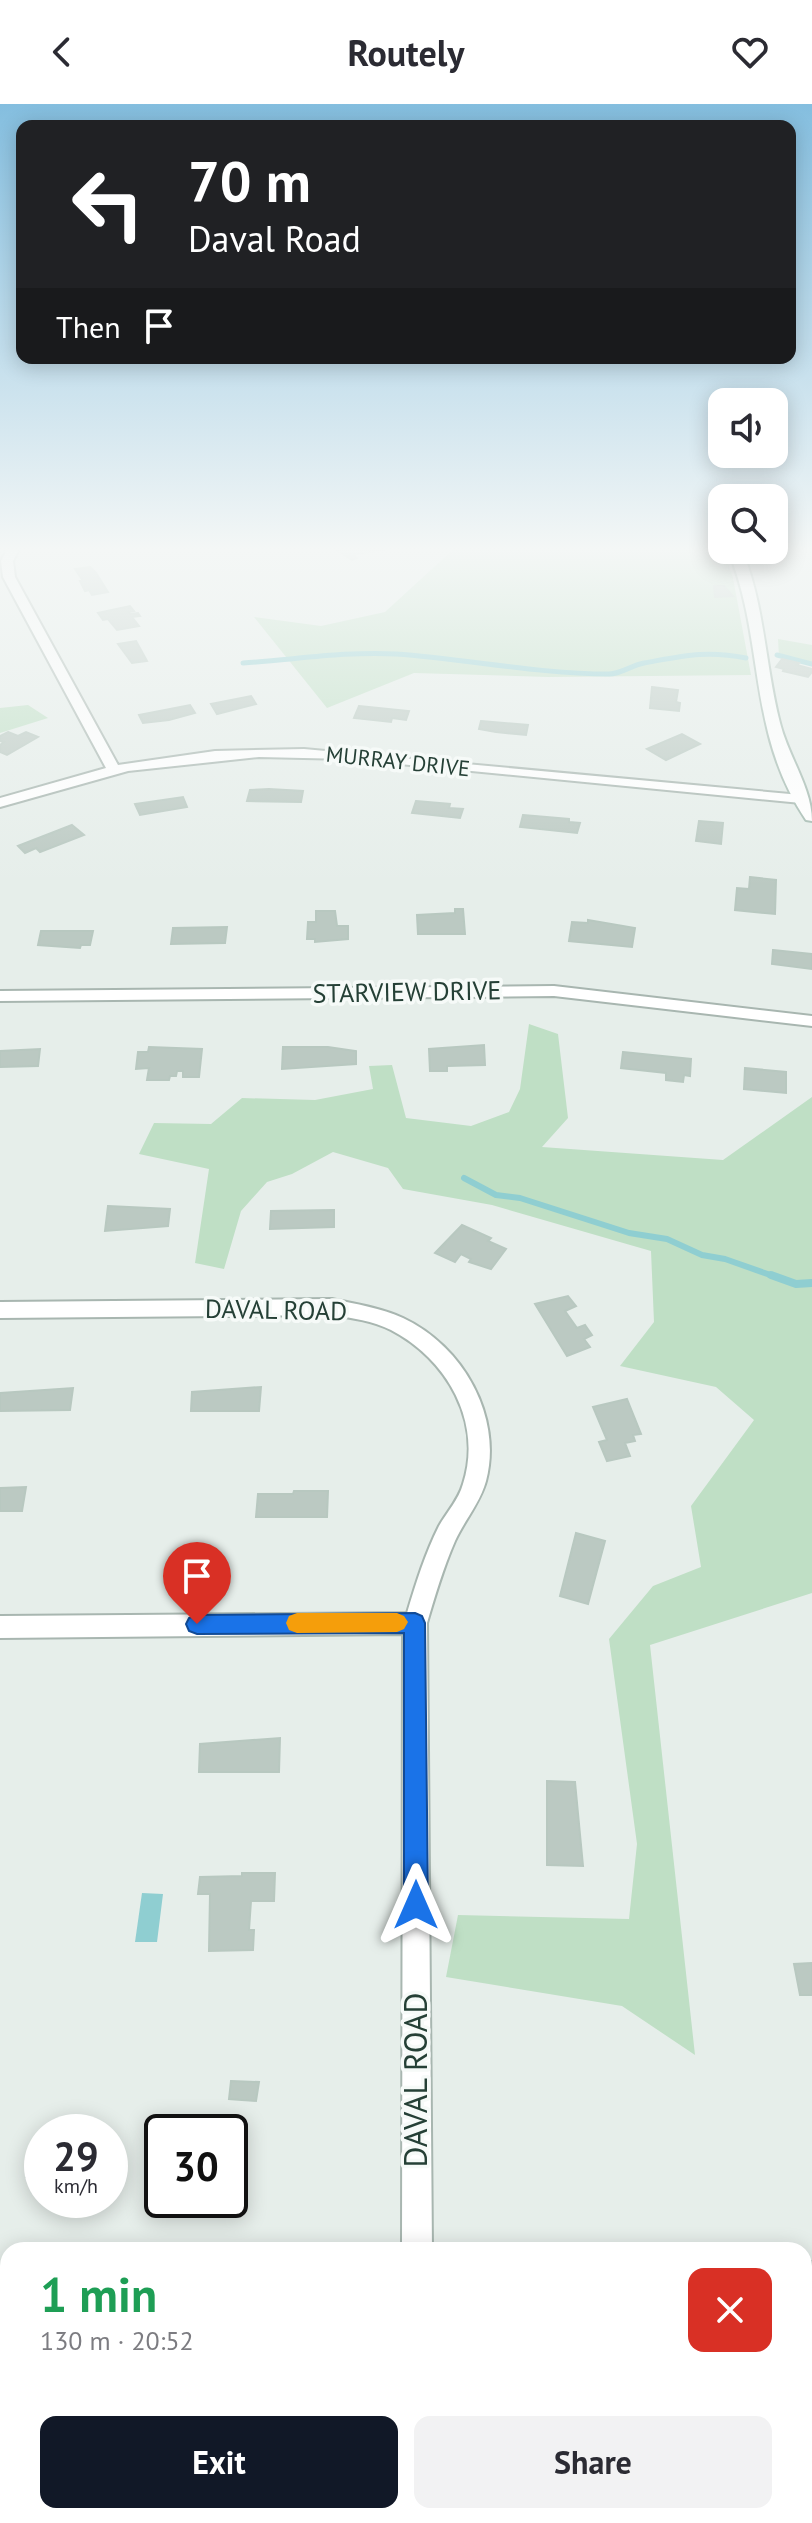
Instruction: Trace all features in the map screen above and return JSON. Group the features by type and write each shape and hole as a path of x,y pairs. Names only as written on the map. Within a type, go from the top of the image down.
{"main road":[{"path":"762,660 768,708 776,739 801,799 812,816"}],"street":[{"path":"54,660 113,768"},
{"name":"MURRAY DRIVE","path":"0,803 113,768 215,755 304,752 801,799"},
{"name":"STARVIEW DRIVE","path":"0,996 543,991 812,1021"},
{"name":"DAVAL ROAD","path":"0,1310 332,1307 363,1312 398,1325 425,1341 466,1389 477,1422 479,1455 475,1482 447,1533 415,1623 417,2242"},
{"path":"0,1627 415,1623"}],"green space":[{"path":"288,660 748,660 751,675 548,677 414,673 327,708"},
{"path":"790,660 812,660 812,666"},
{"path":"28,705 48,718 0,733 0,708"},
{"path":"529,1024 558,1034 568,1118 542,1147 723,1160 812,1097 812,1593 650,1645 695,2055 622,2006 446,1977 458,1915 629,1919 637,1844 609,1639 653,1586 701,1567 691,1506 754,1420 716,1387 620,1366 654,1322 651,1251 492,1205 403,1189 388,1168 333,1152 292,1174 267,1182 241,1211 224,1269 195,1263 209,1169 139,1154 154,1123 211,1124 242,1098 315,1100 373,1089 369,1066 392,1065 406,1118 471,1126 509,1112 520,1089"}],"water":[{"path":"142,1893 163,1894 157,1942 135,1942"}],"building":[{"path":"781,660 786,660 812,669 812,672 808,677 776,667"},
{"path":"652,687 678,690 676,702 680,703 679,711 650,708"},
{"path":"251,696 256,704 217,714 211,704"},
{"path":"190,705 195,713 169,720 143,723 139,715"},
{"path":"359,706 409,711 406,720 392,718 391,722 354,718"},
{"path":"481,721 528,725 526,735 479,729"},
{"path":"8,732 18,736 26,732 38,737 7,755 0,752 0,745 4,742 0,741 0,736"},
{"path":"682,734 700,744 666,760 647,749"},
{"path":"250,790 303,791 301,802 247,801"},
{"path":"183,797 187,807 140,815 135,804"},
{"path":"416,801 450,804 449,808 463,809 460,818 412,813"},
{"path":"523,815 569,819 569,822 580,823 577,833 520,827"},
{"path":"699,821 723,823 721,844 696,841"},
{"path":"72,825 84,835 40,852 36,848 25,853 18,846"},
{"path":"750,877 776,880 775,914 735,910 737,888 749,889"},
{"path":"455,909 463,909 465,934 418,934 417,915 455,913"},
{"path":"316,911 335,911 337,926 348,926 348,939 315,942 315,939 307,939 308,922 316,922"},
{"path":"588,920 635,928 632,947 569,941 572,922 588,923"},
{"path":"227,927 225,943 171,944 173,928"},
{"path":"41,931 93,931 90,945 81,945 80,948 38,945"},
{"path":"773,950 812,954 812,969 772,964"},
{"path":"484,1045 485,1065 447,1066 447,1071 430,1071 429,1049"},
{"path":"149,1047 202,1049 199,1077 183,1077 183,1071 177,1071 176,1076 170,1076 169,1080 147,1080 149,1068 136,1069 138,1052 148,1052"},
{"path":"283,1047 328,1047 356,1051 356,1064 282,1069"},
{"path":"40,1049 38,1066 0,1067 0,1051"},
{"path":"623,1052 691,1059 690,1076 684,1075 683,1082 666,1080 666,1073 621,1068"},
{"path":"745,1068 786,1072 786,1093 744,1089"},
{"path":"108,1206 170,1209 168,1226 105,1231"},
{"path":"334,1210 334,1227 270,1229 271,1211"},
{"path":"462,1225 491,1238 488,1241 506,1249 491,1269 469,1262 471,1259 461,1254 455,1262 435,1253"},
{"path":"568,1296 576,1306 565,1311 577,1328 585,1325 592,1335 584,1339 590,1347 567,1356 535,1304"},
{"path":"261,1387 259,1411 191,1411 192,1392"},
{"path":"73,1388 70,1410 0,1411 0,1393"},
{"path":"627,1399 641,1434 633,1435 635,1441 625,1443 630,1456 607,1461 599,1442 607,1440 593,1407"},
{"path":"26,1487 22,1511 0,1511 0,1488"},
{"path":"294,1491 328,1491 327,1517 256,1517 258,1494 293,1494"},
{"path":"576,1533 605,1541 588,1604 560,1596"},
{"path":"280,1738 279,1772 199,1772 200,1744"},
{"path":"547,1781 575,1782 583,1866 547,1865"},
{"path":"242,1873 275,1873 274,1901 251,1901 249,1930 254,1930 253,1950 209,1951 210,1894 198,1894 200,1877 242,1876"},
{"path":"812,1963 812,1995 800,1995 794,1964"},
{"path":"231,2081 259,2082 256,2101 229,2099"}],"waterway":[{"path":"243,663 280,660"},
{"path":"455,660 556,672 609,674 662,660"},
{"path":"796,660 812,664"},
{"path":"464,1178 496,1195 520,1198 629,1233 667,1239 702,1255 725,1259 776,1277"},
{"path":"771,1275 796,1284 812,1283"}],"slow traffic":[{"path":"297,1623 397,1622"}],"route":[{"path":"197,1624 415,1623 416,1905"}]}
